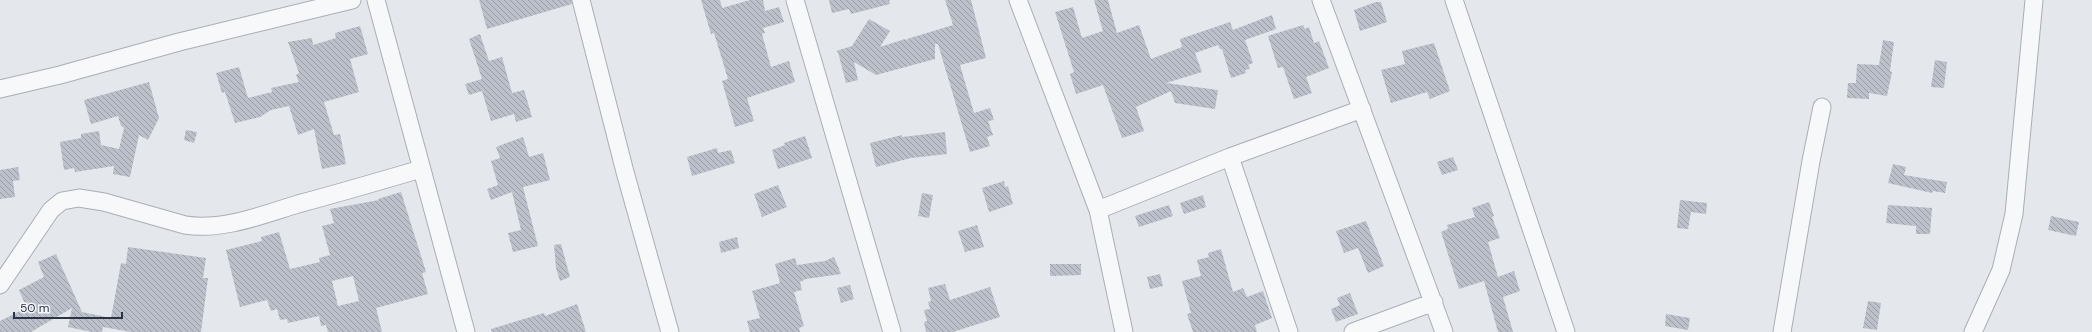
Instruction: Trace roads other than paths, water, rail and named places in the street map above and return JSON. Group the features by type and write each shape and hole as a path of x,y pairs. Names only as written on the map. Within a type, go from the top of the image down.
{"street":[{"path":"0,89 60,75 179,42 352,0"},
{"path":"376,0 466,332"},
{"path":"581,0 625,172 670,332"},
{"path":"795,0 892,332"},
{"path":"1018,0 1098,210 1124,332"},
{"path":"1321,0 1444,332"},
{"path":"1454,0 1566,332"},
{"path":"1974,332 2001,270 2014,214 2034,0"},
{"path":"1782,332 1811,161 1822,107"},
{"path":"1098,210 1230,157 1362,109"},
{"path":"1230,157 1289,332"},
{"path":"0,285 51,210 62,201 79,198 98,201 185,225 198,227 213,226 250,218 421,169"},
{"path":"1353,332 1434,302"}]}
